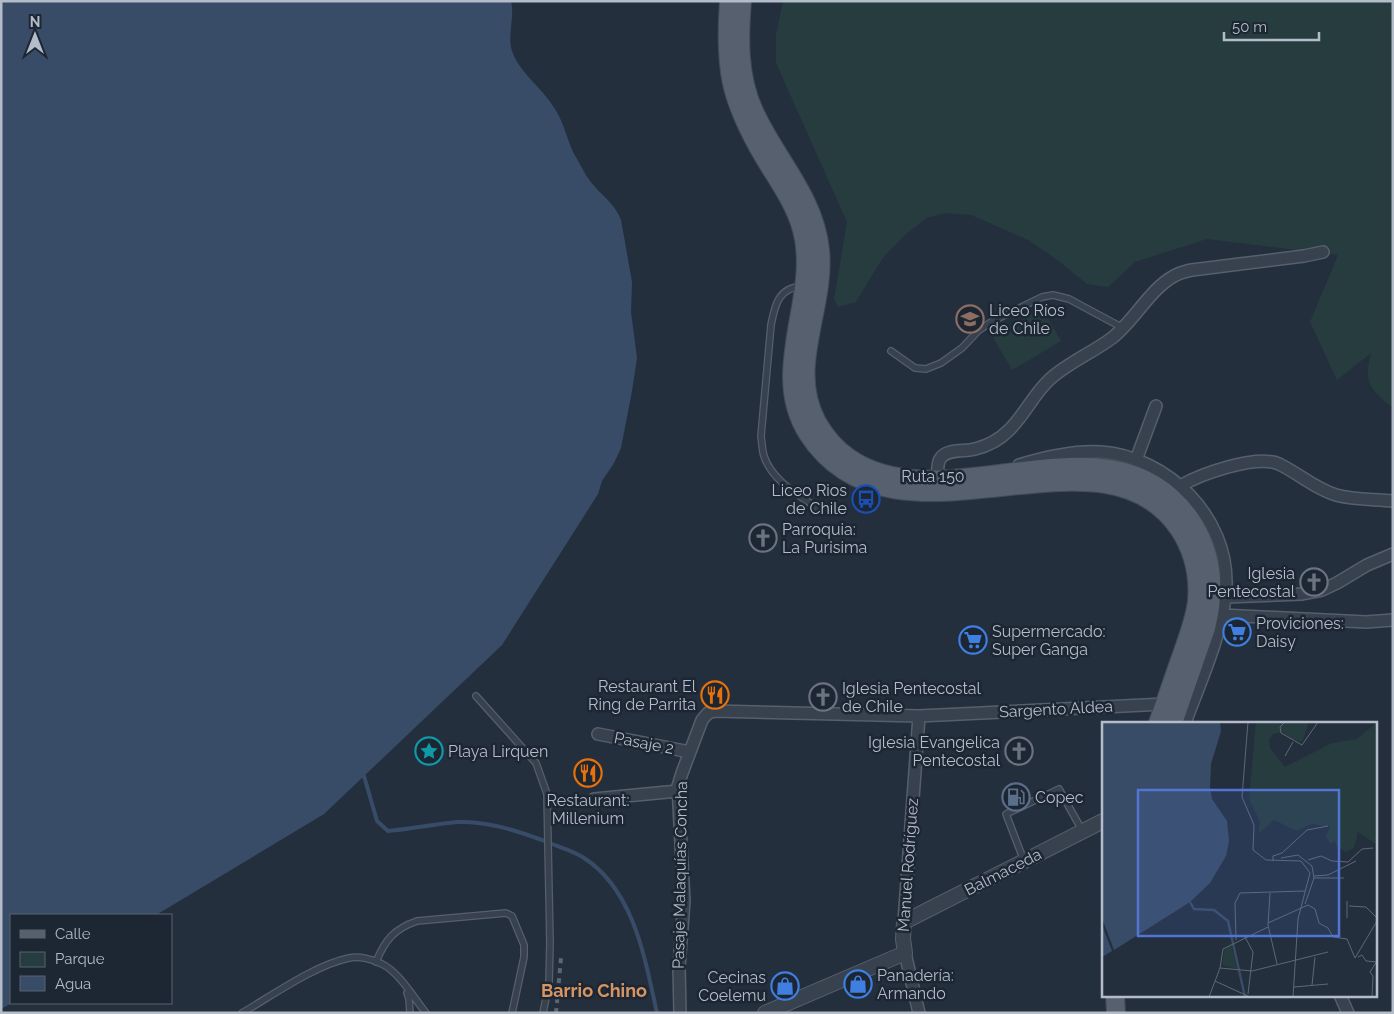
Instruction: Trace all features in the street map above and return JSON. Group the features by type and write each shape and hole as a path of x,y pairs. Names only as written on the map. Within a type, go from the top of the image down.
{"main road":[{"name":"Ruta 150","path":"729,1 727,51 735,96 746,124 797,215 802,230 806,252 804,286 793,356 792,384 796,407 810,436 834,462 855,476 893,489 1095,482 1132,491 1154,503 1177,525 1188,545 1195,565 1197,586 1197,601 1191,630 1158,722"},
{"name":"Ruta 150","path":"742,1 739,47 747,93 760,123 808,205 818,235 820,277 806,364 806,388 811,408 826,437 847,457 860,465 896,477 938,486 996,474 1092,467 1123,472 1164,491 1190,519 1202,540 1209,560 1212,578 1211,602 1206,628 1173,722"},
{"path":"1115,996 1116,1013"}],"street":[{"path":"938,486 938,466 944,455 981,447 1004,435 1048,381 1109,340 1123,328 1161,285 1178,274 1200,269 1323,252"},
{"path":"1136,460 1156,406"},
{"path":"996,474 1040,459 1078,452 1109,453 1136,460 1158,470 1180,486 1200,507 1217,538 1226,573 1226,597 1222,615 1185,722"},
{"path":"1180,486 1216,470 1269,461 1282,466 1335,495 1347,498 1393,501"},
{"path":"1226,597 1301,594 1322,590 1367,565 1393,554"},
{"path":"1222,615 1366,622 1393,620"},
{"name":"Sargento Aldea","path":"708,713 715,711 919,716 1165,704"},
{"name":"Pasaje Malaquías Concha","path":"680,1013 679,967 684,900 678,791 679,782 702,720 708,713"},
{"name":"Manuel Rodríguez","path":"919,716 903,939 919,1013"},
{"name":"Pasaje 2","path":"598,734 690,752"},
{"path":"594,799 678,791"},
{"name":"Balmaceda","path":"904,922 1102,822"},
{"path":"765,1013 905,953"},
{"path":"1340,996 1348,1013"}],"lane":[{"path":"804,286 792,287 783,293 774,308 761,436 764,455 769,467 784,485 819,510"},
{"path":"891,351 916,368 926,369 941,364 962,348 978,331 990,322 1042,297 1054,295 1069,299 1123,328"},
{"path":"476,696 536,763 547,794 550,943 549,983 543,1013"},
{"path":"1024,862 1006,814 1059,789 1083,832"},
{"path":"376,962 383,945 405,926 417,921 506,913 512,916 524,945 524,957 512,1013"},
{"path":"242,1013 321,968 350,958 366,958 383,964 393,972 426,1013"},
{"path":"404,986 409,999 410,1013"}],"green space":[{"path":"783,1 1393,1 1393,408 1370,385 1368,372 1371,353 1337,380 1310,322 1338,255 1207,239 1135,262 1108,287 1087,284 1056,259 1028,240 971,215 946,213 926,218 904,236 882,259 856,302 838,307 834,299 847,222 776,63 776,35"},
{"path":"1042,308 1061,341 1012,370 993,337"}],"water":[{"path":"1,1 511,1 511,45 515,59 553,106 562,122 573,152 586,175 614,207 621,220 632,282 631,312 637,358 621,448 614,463 602,481 598,494 502,645 324,814 158,914 10,914 10,1004 1,1009"}],"waterway":[{"path":"364,776 377,821 388,831 457,822 490,825 542,840 584,858 601,872 615,888 626,907 642,949 657,1013"}],"railway":[{"path":"556,1013 561,958"}],"place":[{"name":"Liceo Ríos de Chile","path":"970,319"},
{"name":"Liceo Rios de Chile","path":"866,499"},
{"name":"Parroquia: La Purisima","path":"763,538"},
{"name":"Iglesia Pentecostal","path":"1314,582"},
{"name":"Proviciones: Daisy","path":"1237,632"},
{"name":"Supermercado: Super Ganga","path":"973,640"},
{"name":"Restaurant El Ring de Parrita","path":"715,695"},
{"name":"Iglesia Pentecostal de Chile","path":"823,697"},
{"name":"Playa Lirquen","path":"429,751"},
{"name":"Iglesia Evangelica Pentecostal","path":"1019,751"},
{"name":"Restaurant: Millenium","path":"588,773"},
{"name":"Copec","path":"1016,797"},
{"name":"Panadería: Armando","path":"858,984"},
{"name":"Cecinas Coelemu","path":"785,986"}],"district":[{"name":"Barrio Chino","path":"594,990"}]}
